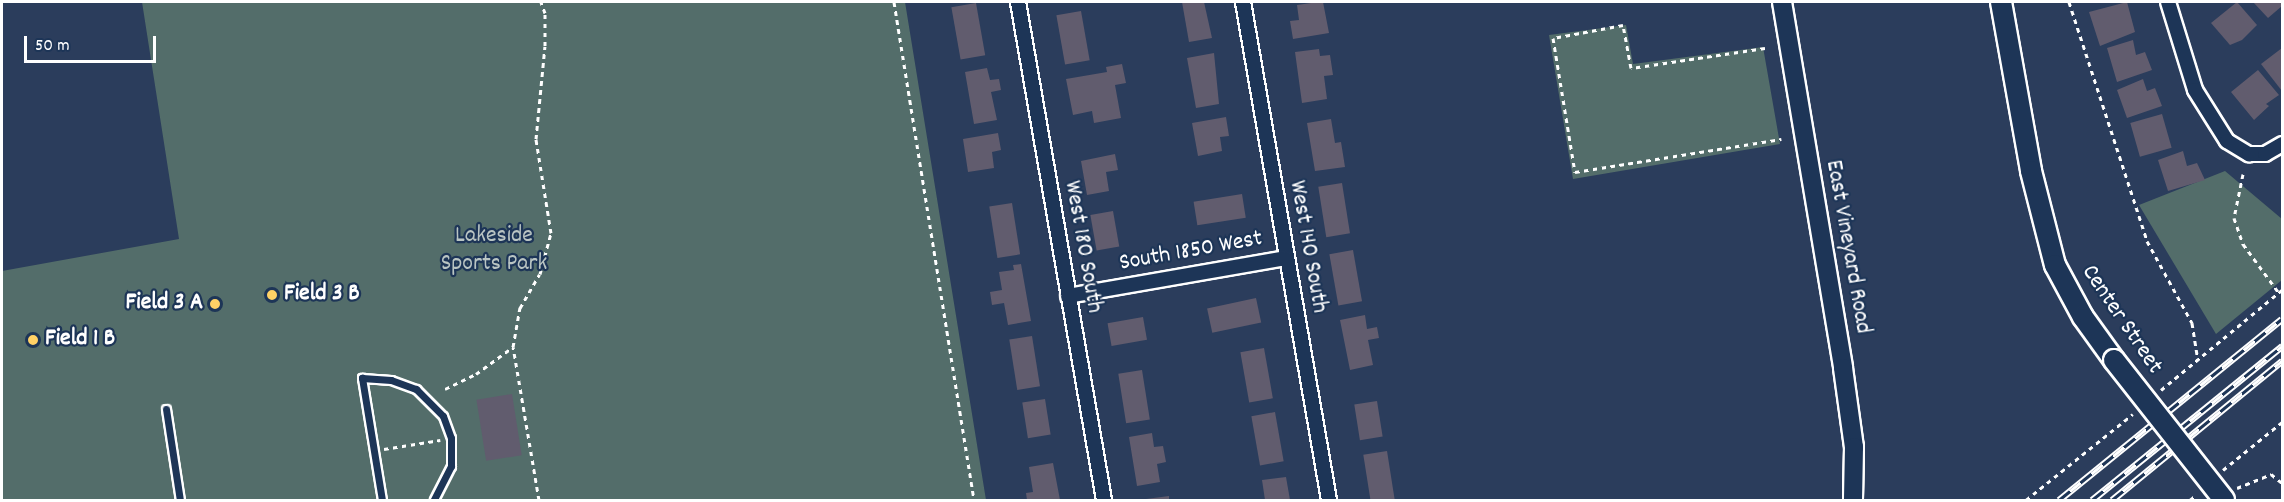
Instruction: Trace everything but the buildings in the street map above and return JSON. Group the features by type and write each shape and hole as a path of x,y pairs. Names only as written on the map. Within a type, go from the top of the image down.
{"main road":[{"name":"Center Street","path":"2001,2 2031,171 2055,265 2083,317 2114,360 2225,497"}],"street":[{"name":"West 180 South","path":"1018,2 1104,501"},
{"name":"West 140 South","path":"1243,2 1329,501"},
{"name":"East Vineyard Road","path":"1782,2 1845,379 1854,447 1853,501"},
{"path":"2168,2 2195,90 2227,141 2249,154 2265,154 2283,144"},
{"name":"South 1850 West","path":"1068,296 1286,258"}],"lane":[{"path":"381,501 362,378 391,380 416,389 443,416 451,438 451,466 434,501"},
{"path":"166,409 180,501"}],"path":[{"path":"539,501 513,347 520,308 540,274 551,233 536,139 545,46 545,13 542,2"},
{"path":"894,2 974,501"},
{"path":"2069,2 2147,241 2192,323 2198,360"},
{"path":"1765,48 1630,68 1623,25 1553,38 1575,172 1781,139"},
{"path":"2165,387 2281,292 2243,244 2234,218 2243,174"},
{"path":"445,388 476,374 513,347"},
{"path":"2026,501 2124,422"},
{"path":"2225,469 2283,422"},
{"path":"373,451 451,438"},
{"path":"2225,497 2271,474 2283,483"}],"green space":[{"name":"Lakeside Sports Park","path":"142,2 905,2 986,500 2,500 2,271 179,239"},
{"path":"1626,25 1633,64 1763,47 1780,144 1573,179 1549,35"},
{"path":"2225,171 2282,219 2282,280 2216,334 2139,205"}],"railway":[{"path":"2059,500 2282,319"},
{"path":"2092,500 2282,346"},
{"path":"2112,500 2282,361"}],"place":[{"name":"Field 3 B","path":"272,295"},
{"name":"Field 3 A","path":"215,304"},
{"name":"Field 1 B","path":"33,340"}]}
